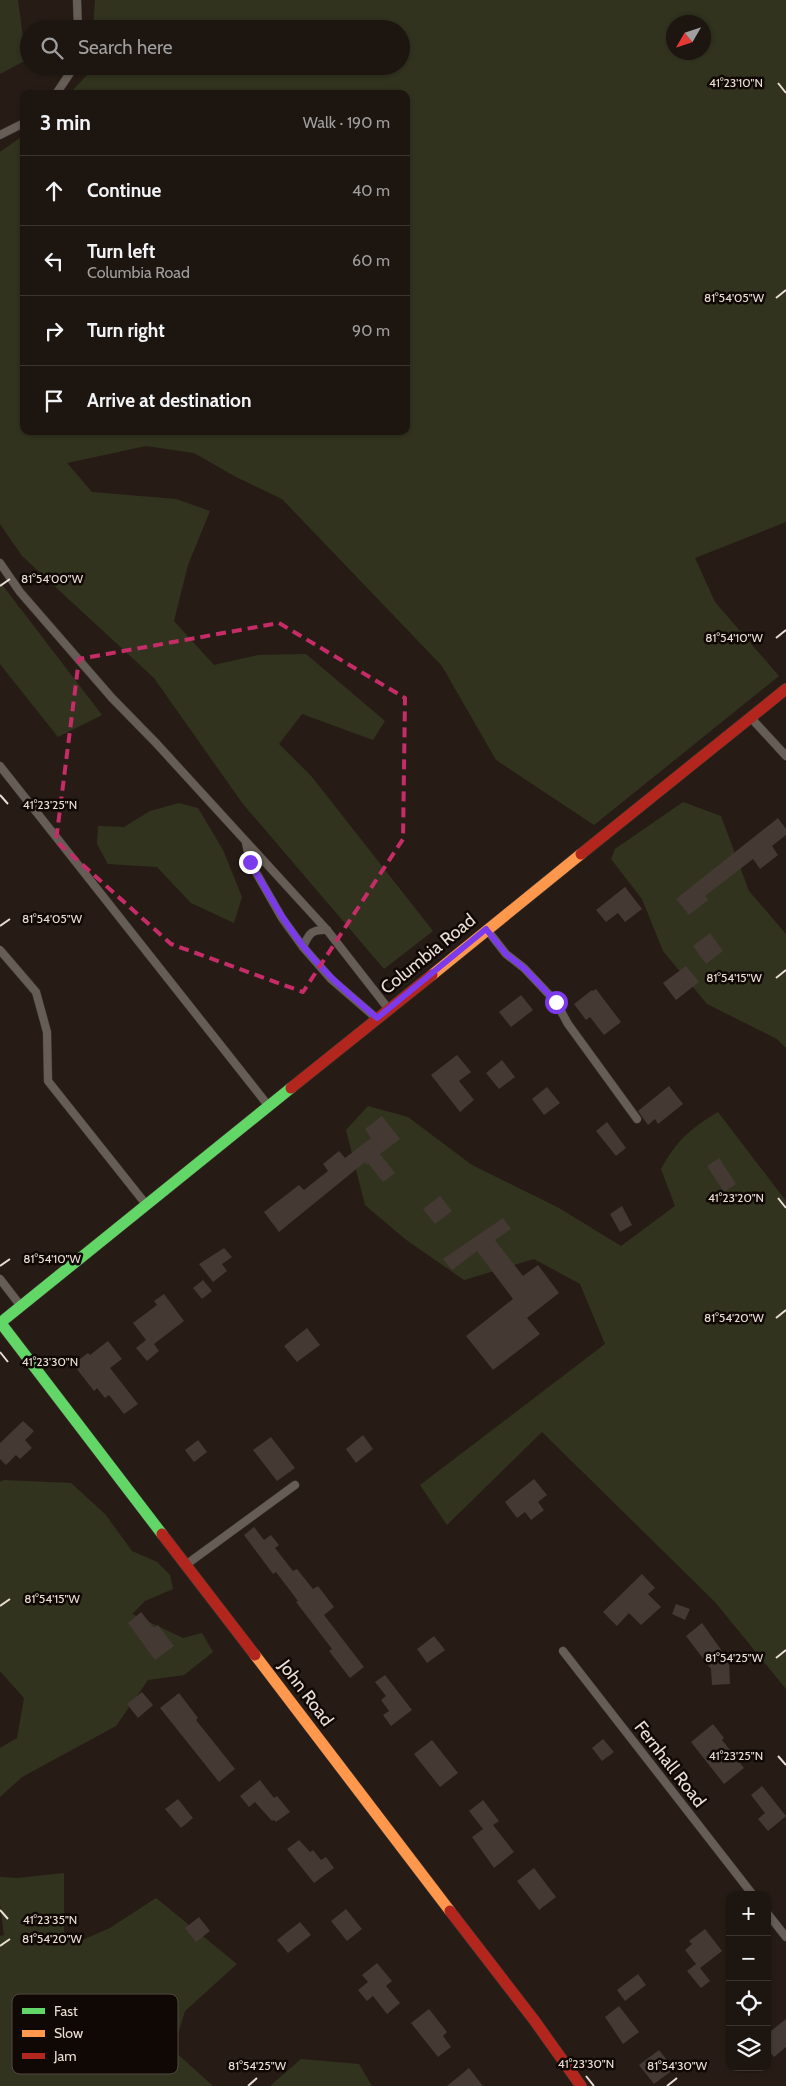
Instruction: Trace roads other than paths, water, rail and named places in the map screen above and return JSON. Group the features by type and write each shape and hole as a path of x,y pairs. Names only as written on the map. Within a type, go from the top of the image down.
{"main road":[{"name":"Columbia Road","path":"0,1322 786,689"},
{"name":"John Road","path":"0,1322 534,2020 581,2086"}],"lane":[{"path":"77,0 78,20"},
{"path":"59,90 69,75"},
{"path":"0,135 20,125"},
{"path":"0,563 20,592 112,698 246,840 327,930 388,1009"},
{"path":"750,717 786,756"},
{"path":"0,766 268,1106"},
{"path":"246,840 250,862 282,918 303,947 331,979 377,1018"},
{"path":"303,947 308,934 316,929 327,930"},
{"path":"486,929 506,954 524,968 556,1002 568,1024 637,1119"},
{"path":"0,950 36,992 47,1032 48,1081 146,1204"},
{"path":"0,1279 21,1306"},
{"path":"186,1565 241,1527 295,1485"},
{"name":"Fernhall Road","path":"562,1651 750,1891"},
{"path":"771,1918 786,1937"}]}
